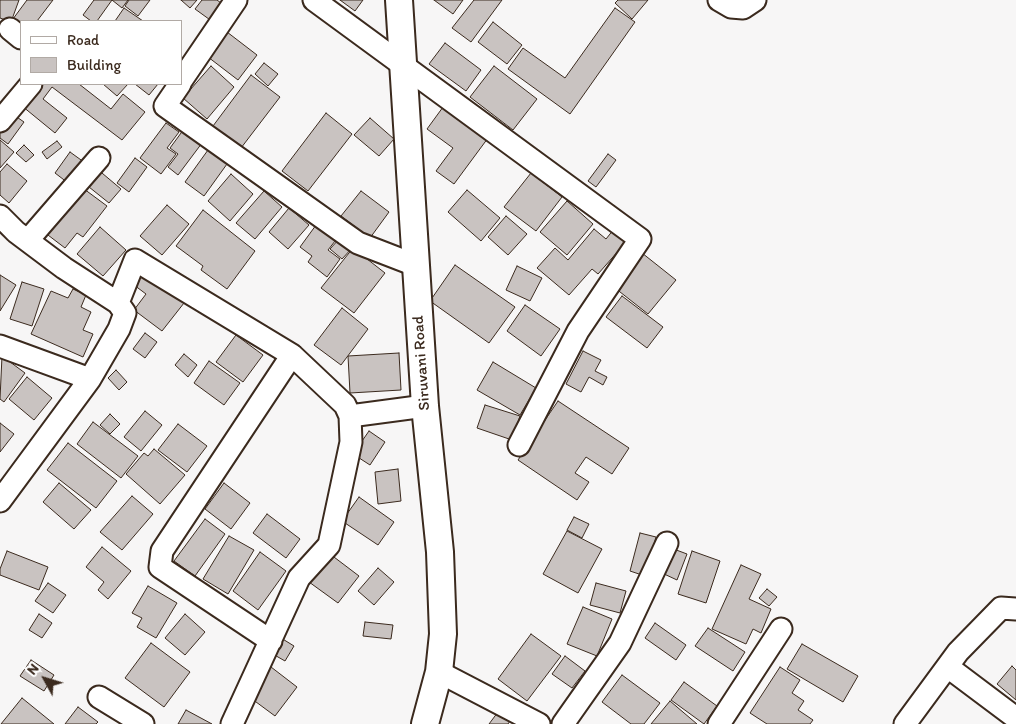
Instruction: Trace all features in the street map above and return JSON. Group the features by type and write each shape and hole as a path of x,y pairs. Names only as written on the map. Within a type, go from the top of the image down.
{"street":[{"path":"182,80 236,0"},
{"path":"314,0 640,238 578,330 519,445"},
{"name":"Siruvani Road","path":"400,0 402,63 425,406 440,552 443,634 439,672 425,724"},
{"path":"719,0 731,7 743,8 754,0"},
{"path":"0,121 30,85"},
{"path":"179,85 165,106 358,243 416,265"},
{"path":"28,240 99,158"},
{"path":"0,216 64,268 118,303 124,313 119,329 90,379 0,502"},
{"path":"118,303 135,260 292,355 346,405 350,416 351,442 329,545 299,578 232,724"},
{"path":"0,346 90,379"},
{"path":"270,641 160,567 162,551 292,355"},
{"path":"350,416 425,406"},
{"path":"563,724 620,643 666,543"},
{"path":"905,724 958,652 1001,608 1016,609"},
{"path":"719,724 781,629"},
{"path":"948,667 1016,718"},
{"path":"439,672 539,724"},
{"path":"99,697 143,724"}],"building":[{"path":"0,0 19,0 11,22 0,18"},
{"path":"27,0 53,0 38,20 20,20 20,30 10,23"},
{"path":"94,0 112,0 98,20 90,20 83,15"},
{"path":"112,0 128,0 122,8"},
{"path":"129,0 150,0 138,16 125,6"},
{"path":"181,0 197,0 190,8"},
{"path":"202,0 217,0 225,6 213,22 195,9"},
{"path":"340,0 363,0 355,11"},
{"path":"434,0 463,0 453,14"},
{"path":"474,0 502,0 471,42 452,28"},
{"path":"618,0 648,0 632,19 615,3"},
{"path":"124,8 142,20 116,20"},
{"path":"615,8 635,22 570,114 508,69 523,48 565,78"},
{"path":"493,22 522,45 507,64 478,42"},
{"path":"227,32 257,55 238,80 208,57"},
{"path":"445,43 481,70 466,91 429,64"},
{"path":"264,63 278,74 268,86 255,74"},
{"path":"211,66 234,87 207,119 183,98"},
{"path":"494,66 537,99 513,130 470,97"},
{"path":"251,75 280,97 241,148 213,126"},
{"path":"40,85 80,85 111,109 123,94 145,112 122,140 52,87 43,99 67,118 55,133 22,106"},
{"path":"104,85 127,85 117,96"},
{"path":"136,85 157,85 149,95"},
{"path":"446,103 488,138 454,184 436,171 453,148 427,129"},
{"path":"11,113 24,122 8,144 0,138 0,128"},
{"path":"326,113 352,134 308,191 282,171"},
{"path":"370,118 394,139 379,156 354,135"},
{"path":"166,123 179,132 167,148 176,154 161,174 140,158"},
{"path":"184,129 202,143 178,175 168,167 178,154 170,148"},
{"path":"0,140 14,152 0,168"},
{"path":"57,141 62,147 47,159 42,152"},
{"path":"24,145 34,155 26,162 16,153"},
{"path":"208,150 227,164 204,196 185,182"},
{"path":"70,152 88,165 72,186 55,173"},
{"path":"608,154 616,160 596,187 588,181"},
{"path":"135,158 147,167 129,192 117,183"},
{"path":"7,164 27,181 9,203 0,195 0,172"},
{"path":"96,168 121,189 109,203 84,183"},
{"path":"531,173 562,197 536,231 504,207"},
{"path":"231,174 253,194 230,221 208,201"},
{"path":"80,186 107,206 83,237 77,233 65,248 44,232"},
{"path":"467,190 500,218 481,241 448,212"},
{"path":"264,191 282,207 255,239 236,223"},
{"path":"361,191 389,212 370,238 341,216"},
{"path":"567,201 593,224 567,255 540,232"},
{"path":"167,205 189,224 162,255 140,236"},
{"path":"289,208 309,225 288,249 269,232"},
{"path":"203,210 255,251 227,289 201,270 203,266 176,246"},
{"path":"506,216 527,234 508,255 488,237"},
{"path":"319,221 339,236 328,250 340,259 327,277 308,262 312,256 300,247"},
{"path":"100,227 126,250 103,276 77,254"},
{"path":"594,229 606,239 614,229 627,241 598,274 592,269 569,295 537,268 555,248 568,260"},
{"path":"340,238 352,248 342,259 330,249"},
{"path":"353,248 385,273 354,313 321,288"},
{"path":"642,253 676,280 648,314 615,288"},
{"path":"455,265 515,307 489,343 430,301"},
{"path":"517,266 542,278 530,301 506,290"},
{"path":"144,272 184,303 162,331 134,310 146,294 134,285"},
{"path":"0,275 16,285 0,311"},
{"path":"22,282 44,289 32,326 10,319"},
{"path":"73,289 86,295 81,307 91,312 83,330 93,334 83,357 31,334 51,291 68,298"},
{"path":"622,296 663,327 647,348 606,317"},
{"path":"525,305 560,329 541,356 507,331"},
{"path":"342,308 368,329 341,365 314,345"},
{"path":"145,333 157,342 145,358 133,349"},
{"path":"236,335 263,355 243,382 216,362"},
{"path":"583,351 601,360 595,371 607,377 603,385 589,377 581,392 566,384"},
{"path":"399,353 401,390 350,393 348,356"},
{"path":"184,354 197,365 188,377 175,365"},
{"path":"2,356 25,373 4,402 0,399"},
{"path":"209,361 240,383 224,405 194,383"},
{"path":"493,362 536,388 520,415 477,390"},
{"path":"116,370 127,382 119,390 108,378"},
{"path":"27,377 52,398 34,420 9,399"},
{"path":"558,401 629,448 612,474 586,457 575,473 589,482 577,500 518,460"},
{"path":"485,405 520,416 512,440 477,428"},
{"path":"145,411 162,425 141,451 124,437"},
{"path":"110,414 120,424 110,434 100,425"},
{"path":"93,422 138,456 121,478 77,444"},
{"path":"0,423 14,434 0,452"},
{"path":"178,424 207,446 187,472 158,450"},
{"path":"369,431 385,442 370,465 353,454"},
{"path":"68,443 117,481 96,508 47,470"},
{"path":"154,449 185,475 160,504 126,474 144,453 148,456"},
{"path":"398,469 401,501 378,504 375,472"},
{"path":"59,483 91,510 74,529 43,502"},
{"path":"224,483 250,503 231,529 205,509"},
{"path":"132,496 153,514 122,550 100,532"},
{"path":"359,497 394,522 378,545 342,521"},
{"path":"267,514 300,539 286,558 253,533"},
{"path":"574,517 589,524 582,538 567,530"},
{"path":"205,519 225,534 195,576 174,561"},
{"path":"567,531 602,549 578,593 543,574"},
{"path":"640,533 656,537 645,576 630,571"},
{"path":"229,536 254,550 228,594 203,579"},
{"path":"102,547 131,571 108,599 98,590 104,582 86,567"},
{"path":"671,548 687,554 677,580 662,573"},
{"path":"7,551 48,567 39,590 0,575 0,569"},
{"path":"692,551 720,561 706,603 678,594"},
{"path":"260,552 286,571 258,610 233,591"},
{"path":"330,554 359,576 338,603 309,582"},
{"path":"741,565 761,574 749,599 771,609 761,633 753,629 746,644 712,629"},
{"path":"378,568 394,582 374,605 358,591"},
{"path":"48,583 66,595 53,613 35,601"},
{"path":"596,583 626,591 620,613 590,605"},
{"path":"148,586 177,603 156,638 137,627 142,618 132,613"},
{"path":"767,589 777,597 769,606 759,598"},
{"path":"583,607 612,619 597,656 567,644"},
{"path":"39,614 52,623 42,638 29,630"},
{"path":"185,614 205,632 185,655 165,638"},
{"path":"365,622 393,625 391,639 363,636"},
{"path":"655,623 686,645 676,660 645,638"},
{"path":"708,628 745,652 733,671 695,646"},
{"path":"531,634 561,656 527,701 498,679"},
{"path":"281,638 294,646 285,661 271,653"},
{"path":"151,643 190,672 164,707 125,678"},
{"path":"802,644 858,676 843,702 787,669"},
{"path":"565,656 585,671 572,688 552,674"},
{"path":"31,660 54,675 44,691 20,676"},
{"path":"1012,666 1016,670 1016,700 997,684"},
{"path":"271,667 297,687 275,716 248,696"},
{"path":"780,667 800,680 792,693 804,701 798,710 813,720 810,724 767,724 750,713"},
{"path":"622,675 660,703 644,724 631,724 602,702"},
{"path":"684,682 717,706 704,724 671,700"},
{"path":"22,698 54,724 1,724"},
{"path":"670,701 697,724 651,724"},
{"path":"78,707 98,722 96,724 65,724"},
{"path":"186,710 212,724 178,724"},
{"path":"498,712 510,721 508,724 489,724"}]}
